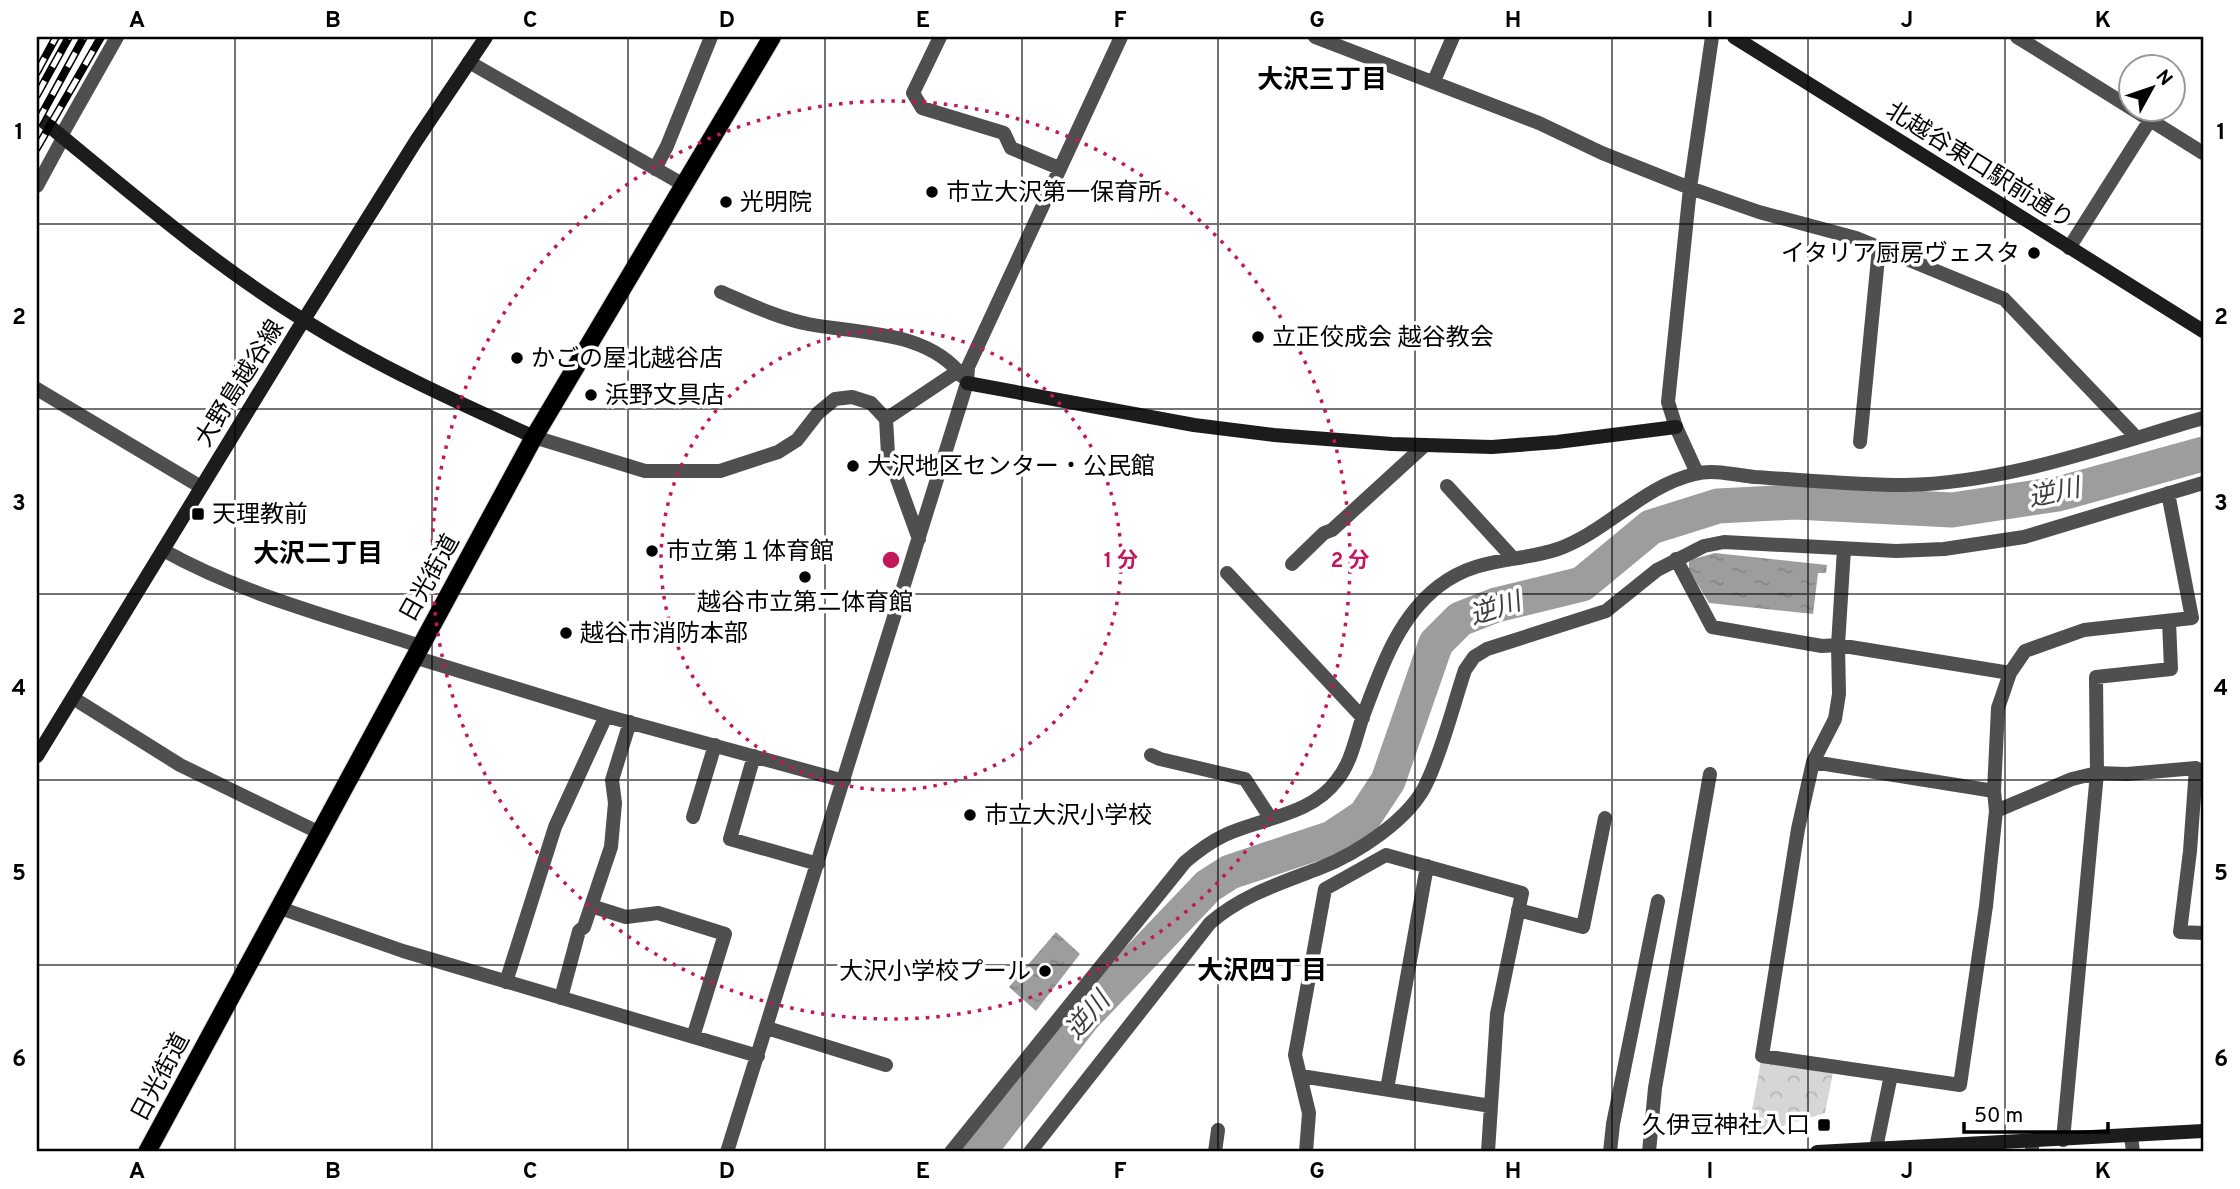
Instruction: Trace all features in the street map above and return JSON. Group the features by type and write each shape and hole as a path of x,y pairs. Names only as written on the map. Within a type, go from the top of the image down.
{"main road":[{"name":"日光街道","path":"147,1152 534,437 772,37"}],"street":[{"path":"37,186 117,37"},
{"name":"大野島越谷線","path":"37,756 416,141 486,37"},
{"path":"654,169 667,146 711,37"},
{"path":"940,37 913,93 922,108 1004,133 1011,148 1059,168"},
{"path":"727,1152 919,539 962,377 1121,37"},
{"path":"1315,37 1539,122 1602,153 1690,188 1759,212 1856,238 2004,299 2136,438"},
{"path":"1434,81 1453,37"},
{"path":"1697,473 1668,402 1690,188 1712,37"},
{"name":"北越谷東口駅前通り","path":"1734,37 2203,331"},
{"path":"2017,37 2031,41 2118,99"},
{"path":"469,62 684,185"},
{"path":"37,116 163,220 304,321 439,393 534,437 645,471 720,471 778,452 797,440 818,413 835,399 852,397 871,403 886,419 888,454 919,539"},
{"path":"2068,248 2149,122"},
{"path":"2153,122 2203,153"},
{"path":"1860,442 1879,248"},
{"path":"721,292 805,324 890,337 924,346 962,377 1194,425 1274,435 1492,447 1676,427"},
{"path":"886,419 962,377"},
{"path":"37,389 201,487"},
{"path":"951,1152 1185,862 1205,846 1227,834 1298,809 1336,783 1347,765 1396,636 1419,603 1457,573 1489,561 1556,550 1573,543 1645,496 1697,473 1850,484 1907,485 1999,476 2203,418"},
{"path":"1292,564 1425,445"},
{"path":"1030,1152 1210,923 1242,899 1343,859 1402,816 1428,782 1465,670 1474,657 1487,649 1606,611 1657,569 1704,545 1724,542 1896,551 1944,549 2024,537 2203,483"},
{"path":"1447,486 1512,557"},
{"path":"1844,549 1838,645 1839,694 1835,719 1813,762 1798,829 1762,1055 1960,1085 1986,906 1996,811 1994,791 1998,708 2010,673 2025,651 2084,630 2192,618 2168,494"},
{"path":"163,550 212,575 417,652 606,716 844,782"},
{"path":"1676,559 1712,627 2010,673"},
{"path":"1227,573 1363,718"},
{"path":"2063,1140 2097,773 2096,677 2171,669 2169,621"},
{"path":"72,698 180,765 320,833"},
{"path":"506,982 555,827 606,716"},
{"path":"561,998 579,931 584,927 611,847 615,803 612,780 630,722"},
{"path":"693,817 715,745"},
{"path":"1151,755 1245,779 1271,819"},
{"path":"754,756 730,839 818,864"},
{"path":"1813,762 1994,791"},
{"path":"1996,811 2072,779 2097,773 2127,774 2196,768 2180,932 2203,933"},
{"path":"1649,1152 1655,1088 1710,774"},
{"path":"1518,910 1583,927 1605,818"},
{"path":"1306,1152 1309,1113 1295,1055 1325,889 1386,855 1522,893 1497,1014 1488,1152"},
{"path":"1387,1089 1427,866"},
{"path":"1611,1152 1613,1124 1658,901"},
{"path":"591,906 626,917 658,913 725,934 693,1037"},
{"path":"280,908 403,951 758,1056"},
{"path":"767,1028 886,1065"},
{"path":"1876,1148 1891,1075"},
{"path":"1301,1076 1491,1106"},
{"path":"1215,1152 1218,1130"},
{"path":"1816,1152 1876,1148 2032,1147 2063,1140 2203,1131"},
{"path":"2131,1136 2133,1152"}],"green space":[{"path":"1761,1061 1833,1073 1825,1113 1747,1137"}],"water":[{"path":"1715,553 1827,565 1826,573 1818,573 1813,614 1709,603 1689,570 1689,562"},
{"name":"大沢小学校プール","path":"1056,932 1080,954 1036,1011 1009,987"}],"waterway":[{"name":"逆川","path":"978,1152 1084,1016 1208,886 1230,872 1332,838 1365,816 1388,781 1436,643 1460,619 1496,605 1582,584 1651,527 1718,506 1795,502 1952,510 2058,494 2203,454"}],"railway":[{"path":"37,72 56,37"},
{"path":"37,95 69,37"},
{"path":"37,123 84,37"},
{"path":"37,148 101,37"}],"place":[{"name":"市立大沢第一保育所","path":"932,192"},
{"name":"光明院","path":"726,202"},
{"name":"イタリア厨房ヴェスタ","path":"2034,253"},
{"name":"立正佼成会 越谷教会","path":"1258,337"},
{"name":"かごの屋北越谷店","path":"517,358"},
{"name":"浜野文具店","path":"591,395"},
{"name":"大沢地区センター・公民館","path":"853,466"},
{"name":"天理教前","path":"198,514"},
{"name":"市立第１体育館","path":"652,551"},
{"name":"越谷市立第二体育館","path":"805,577"},
{"name":"越谷市消防本部","path":"566,633"},
{"name":"市立大沢小学校","path":"970,815"},
{"name":"大沢小学校プール","path":"1045,971"},
{"name":"久伊豆神社入口","path":"1824,1125"}],"district":[{"name":"大沢三丁目","path":"1322,79"},
{"name":"大沢二丁目","path":"318,553"},
{"name":"大沢四丁目","path":"1262,970"}]}
